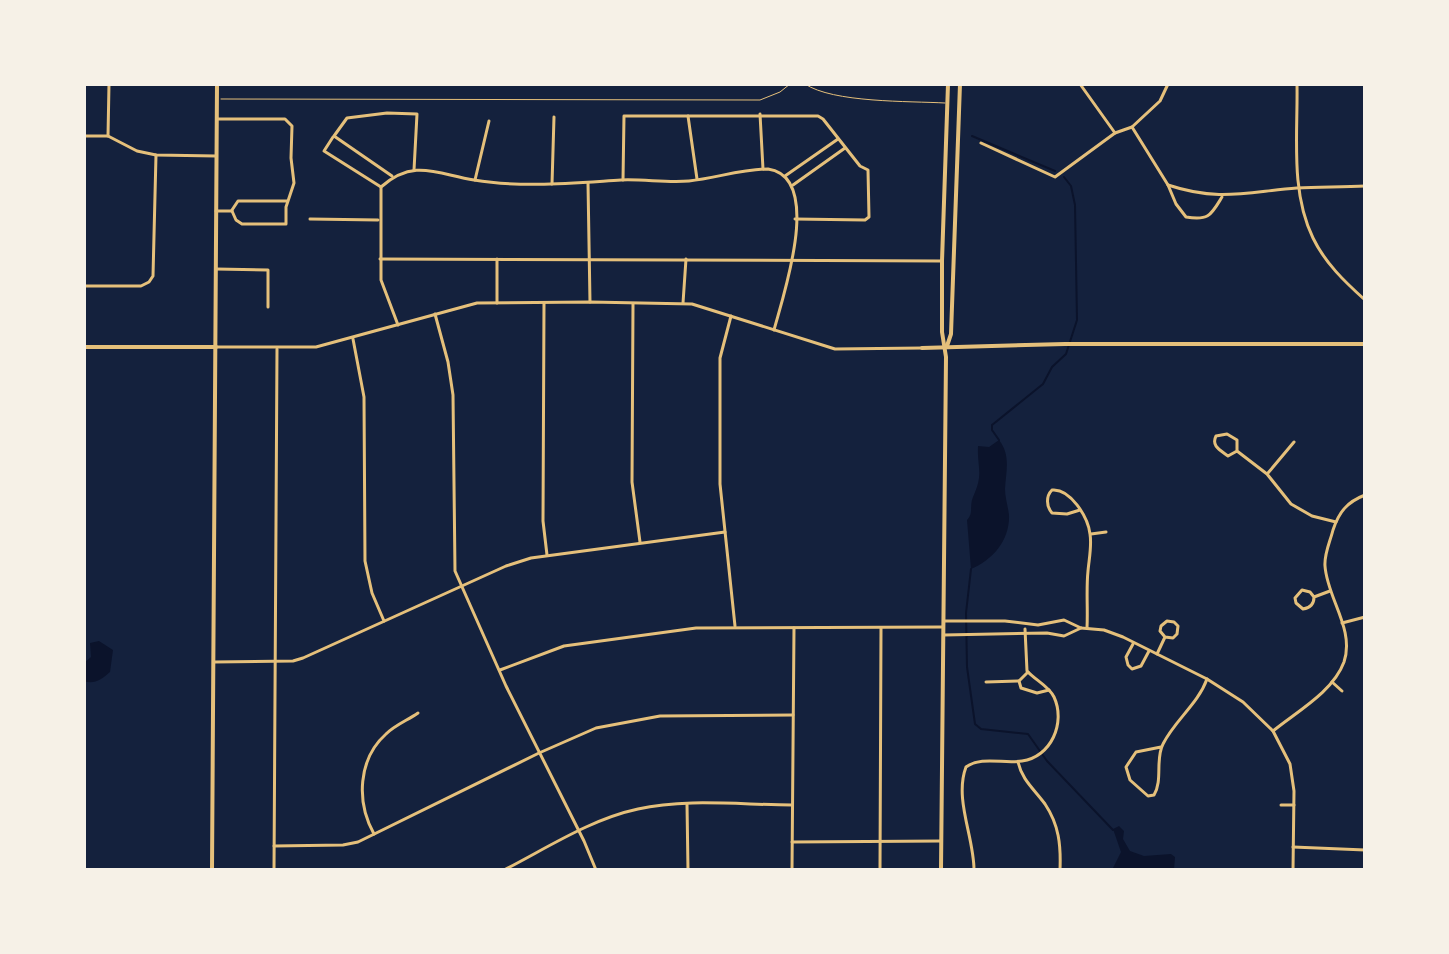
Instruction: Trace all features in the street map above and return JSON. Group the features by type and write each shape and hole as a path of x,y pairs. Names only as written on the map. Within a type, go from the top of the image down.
{"main road":[{"path":"212,870 217,84"},
{"path":"942,868 946,348 942,332 942,261 948,84"},
{"path":"946,348 951,334 960,84"},
{"path":"922,348 1065,344 1365,344"},
{"path":"84,347 216,347"}],"street":[{"path":"108,136 109,84"},
{"path":"1080,84 1115,133"},
{"path":"981,143 1055,177 1115,133 1132,127 1160,101 1168,84"},
{"path":"1297,84 1298,188 1313,238 1338,276 1365,300"},
{"path":"381,187 324,151 347,118 387,113 417,114 414,170"},
{"path":"760,114 763,169"},
{"path":"623,180 624,116 818,116 860,166 868,170 869,217 865,220 795,219"},
{"path":"688,116 697,179"},
{"path":"552,184 554,117"},
{"path":"217,119 288,120 293,131 291,158 294,183 287,201 286,224 242,224 232,211"},
{"path":"475,181 489,121"},
{"path":"1132,127 1186,217 1201,220 1212,213 1222,197"},
{"path":"84,136 108,136 137,151 156,155 216,156"},
{"path":"334,136 393,176"},
{"path":"785,176 838,139"},
{"path":"793,185 845,148"},
{"path":"84,286 138,286 149,282 155,269 156,155"},
{"path":"398,325 381,280 380,259 381,187 393,176 414,170 430,170 475,181 552,184 697,179 773,169 793,185 795,219 794,260 774,330"},
{"path":"588,183 590,302"},
{"path":"1168,185 1222,197 1298,188 1365,186"},
{"path":"232,211 238,201 287,201"},
{"path":"216,211 232,211"},
{"path":"310,219 380,220"},
{"path":"380,259 942,261"},
{"path":"497,259 497,303"},
{"path":"683,303 686,259"},
{"path":"216,269 268,270 268,307"},
{"path":"216,347 316,347 467,305 590,302 683,303 835,349 922,348"},
{"path":"544,303 543,507 547,555"},
{"path":"633,304 632,482 640,542"},
{"path":"435,314 453,395 453,559 500,670 596,870"},
{"path":"731,316 720,358 720,484 735,627"},
{"path":"353,339 364,397 365,561 372,593 384,621"},
{"path":"274,870 277,349"},
{"path":"1227,434 1237,440 1237,451 1228,456 1216,448 1216,436 1227,434"},
{"path":"1267,474 1294,442"},
{"path":"1237,451 1267,474 1291,504 1312,516 1336,522"},
{"path":"1080,510 1067,514 1052,513 1048,506 1049,494 1052,490 1062,491 1080,510 1091,534 1087,628"},
{"path":"1273,731 1332,682 1346,655 1346,637 1330,591 1325,559 1336,522 1347,504 1365,495"},
{"path":"214,662 303,658 519,561 725,532"},
{"path":"1091,534 1106,532"},
{"path":"1302,590 1314,597 1312,605 1303,609 1295,598 1302,590"},
{"path":"1314,597 1330,591"},
{"path":"1342,623 1365,617"},
{"path":"500,670 574,644 687,629 881,628 962,621 1044,625 1064,620 1081,628 1114,633 1207,679 1243,702 1273,731 1290,764 1294,805 1293,870"},
{"path":"1172,621 1178,626 1177,634 1173,638 1165,637 1160,631 1161,626 1172,621"},
{"path":"792,870 794,628"},
{"path":"880,870 881,628"},
{"path":"944,635 1025,632 1064,636 1081,628"},
{"path":"974,870 973,843 965,813 965,770 969,764 978,762 1018,762 1037,755 1054,739 1058,723 1055,699 1028,672 1025,632"},
{"path":"1157,654 1165,637"},
{"path":"1134,643 1126,657 1130,667 1141,666 1149,651"},
{"path":"986,682 1019,681 1028,672"},
{"path":"1161,747 1136,752 1126,767 1130,780 1148,796 1154,795 1158,787 1161,747 1197,699 1207,679"},
{"path":"1019,681 1026,691 1037,693 1049,690"},
{"path":"1332,682 1342,691"},
{"path":"374,834 362,798 366,766 375,747 387,733 418,713"},
{"path":"274,846 358,842 596,728 675,715 793,715"},
{"path":"1018,762 1024,779 1044,802 1058,830 1060,870"},
{"path":"504,870 614,815 640,808 687,804 792,805"},
{"path":"687,804 688,870"},
{"path":"1281,805 1294,805"},
{"path":"792,842 941,841"},
{"path":"1293,847 1365,850"}],"lane":[{"path":"217,99 760,100 790,84"},
{"path":"805,84 816,92 947,103"}],"water":[{"path":"999,440 1006,457 1005,489 1009,524 999,548 971,569 967,520 979,476 978,446 989,447"},
{"path":"99,641 113,650 110,672 95,682 84,681 84,663 91,657 90,643"},
{"path":"1119,826 1124,831 1123,839 1130,851 1144,856 1171,854 1175,857 1174,870 1112,870 1121,852 1113,829"}],"waterway":[{"path":"972,136 1055,171"},
{"path":"999,440 992,425 1043,384 1052,367 1066,354 1077,320 1075,205 1071,186 1064,177"},
{"path":"971,569 966,613 967,667 975,724 981,729 1028,734 1047,761 1113,830"}]}
